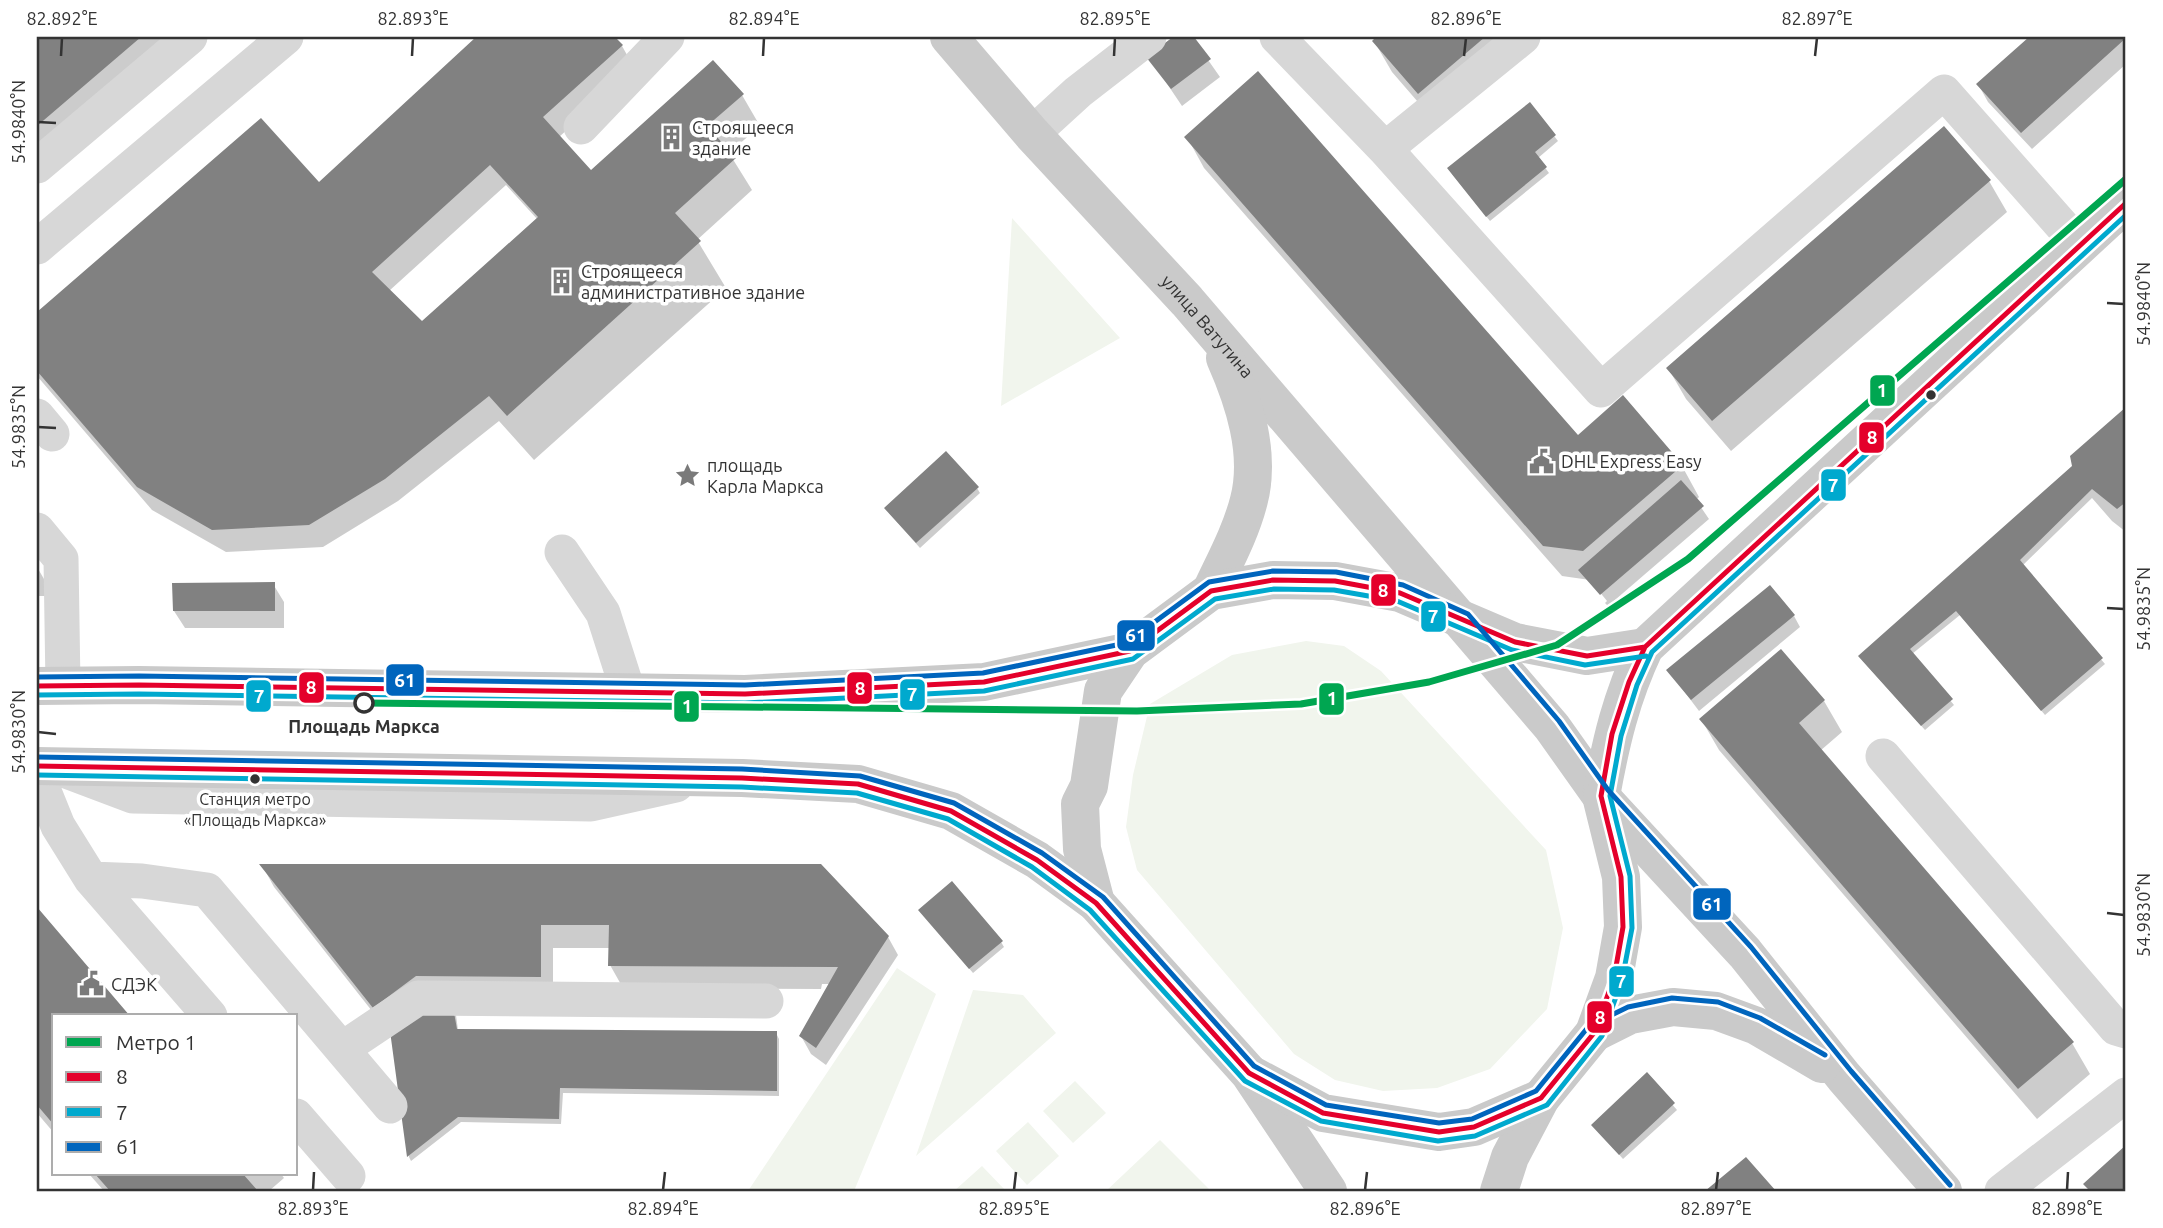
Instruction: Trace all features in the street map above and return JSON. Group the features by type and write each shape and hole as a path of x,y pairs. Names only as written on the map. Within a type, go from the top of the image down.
{"main road":[{"name":"улица Ватутина","path":"949,37 1032,134 1213,330 1461,620"},
{"path":"1499,1191 1510,1157 1541,1098 1594,1033 1614,978 1623,927 1621,877 1601,796 1612,734 1629,682 1645,647 2126,203"},
{"path":"1211,590 1233,545 1250,499 1253,464 1250,429 1231,371 1213,330"},
{"path":"1096,903 1082,849 1080,804 1089,786 1103,691 1130,650 1211,590 1273,580 1335,581 1400,593 1515,642 1587,656 1645,647"},
{"path":"1461,620 1552,727 1601,796 1745,953 1843,1077 1943,1191"},
{"path":"50,686 746,694 984,682 1130,650"},
{"path":"43,769 706,778 858,784 951,811 1037,860 1096,903 1249,1073 1328,1191"},
{"path":"1594,1033 1630,1015 1673,1007 1716,1011 1757,1026 1843,1077"},
{"path":"1249,1073 1323,1113 1439,1132 1474,1127 1541,1098"}],"lane":[{"path":"37,166 190,37"},
{"path":"37,247 286,37"},
{"path":"581,127 667,37"},
{"path":"1032,134 1078,92 1149,37"},
{"path":"1277,37 1385,149 1601,390 1944,92 2080,246"},
{"path":"1385,149 1524,37"},
{"path":"37,530 61,559 50,686"},
{"path":"562,552 603,613 628,691"},
{"path":"1883,756 2116,1028 2126,1031"},
{"path":"43,769 58,826 91,879 208,1014"},
{"path":"91,879 142,881 207,890 390,1106"},
{"path":"342,1049 418,998 766,1001"},
{"path":"2002,1191 2126,1095"},
{"path":"298,1118 348,1176"}],"shaded area":[{"path":"1012,218 1120,338 1001,406"},
{"path":"1306,641 1344,646 1381,671 1546,850 1563,928 1547,1009 1490,1069 1437,1088 1383,1091 1335,1080 1294,1054 1137,870 1126,827 1133,775 1150,704 1232,655"},
{"path":"897,968 936,994 854,1191 748,1191"},
{"path":"973,990 1023,995 1056,1033 916,1156"},
{"path":"1075,1081 1106,1113 1073,1143 1043,1111"},
{"path":"1028,1122 1059,1156 1027,1185 996,1151"},
{"path":"1160,1140 1211,1191 1106,1191"},
{"path":"982,1166 1006,1191 954,1191"}],"building":[{"path":"37,37 141,37 37,126"},
{"path":"476,37 615,37 623,45 543,117 591,170 713,60 744,94 707,126 736,158 675,213 701,241 507,416 489,396 385,479 309,525 212,530 137,487 37,371 37,312 261,118 319,182","holes":["490,165 538,217 422,321 372,272"]},
{"path":"1173,37 1194,37 1211,59 1171,89 1146,57"},
{"path":"1376,37 1485,37 1418,94 1372,41"},
{"path":"2029,37 2126,38 2021,133 1976,84"},
{"path":"1258,71 1578,435 1623,395 1683,465 1583,551 1543,546 1184,137"},
{"path":"1530,102 1556,135 1535,152 1547,167 1486,217 1447,168"},
{"path":"1944,126 1991,180 1712,421 1666,368"},
{"path":"2126,407 2126,502 2117,509 2092,489 2020,560 2103,658 2041,711 1956,611 1910,649 1953,699 1921,726 1858,656 2072,466 2070,456"},
{"path":"946,451 979,487 916,543 884,508"},
{"path":"1681,480 1704,506 1600,595 1578,570"},
{"path":"275,582 275,611 173,611 172,583"},
{"path":"1770,585 1795,615 1691,700 1666,670"},
{"path":"1781,649 1825,700 1799,723 2074,1042 2018,1089 1699,719"},
{"path":"259,864 821,864 889,936 816,1048 799,1036 838,967 608,966 609,925 541,925 541,977 416,976 373,1008"},
{"path":"952,881 1003,941 969,969 918,910"},
{"path":"37,907 128,1014 52,1014 52,1123 37,1105"},
{"path":"422,1007 453,1007 457,1029 777,1031 777,1091 560,1088 559,1119 458,1117 407,1157 390,1031"},
{"path":"1647,1072 1675,1103 1619,1155 1591,1125"},
{"path":"2126,1145 2126,1191 2090,1191 2083,1184"},
{"path":"1746,1157 1776,1191 1705,1191"},
{"path":"97,1176 245,1176 258,1191 110,1191"}],"metro line":[{"name":"1","path":"364,703 1137,711 1301,704 1429,682 1557,645 1688,559 2126,179"}],"transit line":[{"name":"8","path":"37,766 742,778 858,784 951,811 1037,860 1096,903 1249,1073 1323,1113 1439,1132 1474,1127 1541,1098 1594,1033 1614,978 1623,927 1621,877 1601,796 1612,734 1629,682 1645,647 2126,203"},
{"name":"7","path":"37,775 742,787 857,793 948,819 1032,867 1090,910 1245,1081 1321,1121 1438,1141 1475,1136 1547,1105 1602,1036 1622,980 1632,928 1630,876 1610,796 1621,736 1637,685 1652,652 2126,215"},
{"name":"61","path":"37,677 139,676 745,685 983,673 1126,643 1209,582 1273,571 1336,572 1403,585 1468,614 1559,721 1608,790 1751,947 1851,1071 1950,1185"},
{"name":"8","path":"37,686 139,685 745,694 984,682 1130,651 1211,591 1273,580 1335,581 1400,593 1515,642 1587,656 1645,647"},
{"name":"7","path":"37,695 139,694 745,703 984,691 1133,659 1215,599 1274,589 1334,590 1397,601 1512,650 1585,665 1646,656"},
{"name":"61","path":"37,757 742,769 860,776 954,803 1042,853 1103,897 1254,1066 1326,1105 1439,1123 1472,1119 1536,1091 1589,1026 1628,1007 1672,998 1718,1002 1760,1018 1825,1055"}],"place":[{"name":"Строящееся здание","path":"672,137"},
{"name":"Строящееся административное здание","path":"561,281"},
{"name":"DHL Express Easy","path":"1541,461"},
{"name":"площадь Карла Маркса","path":"687,475"},
{"name":"Площадь Маркса","path":"364,703"},
{"name":"Станция метро «Площадь Маркса»","path":"255,779"},
{"name":"СДЭК","path":"91,984"}]}
